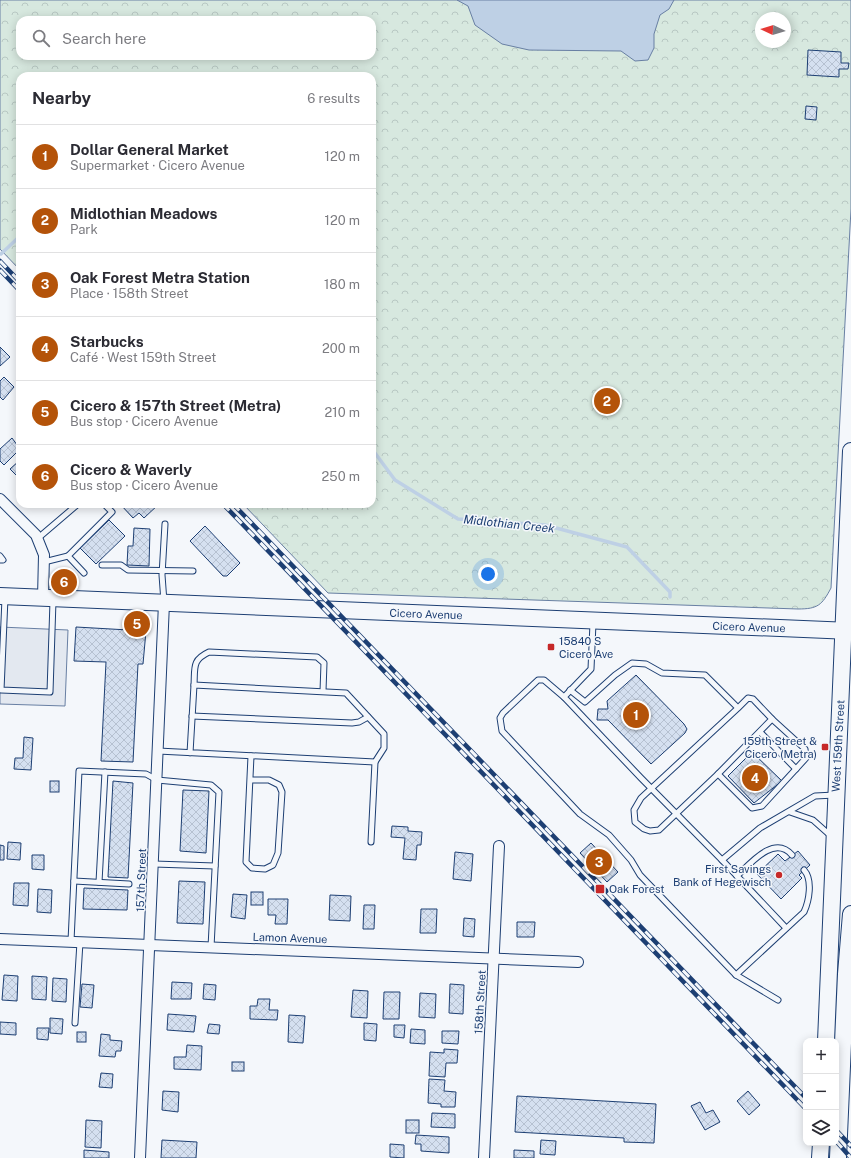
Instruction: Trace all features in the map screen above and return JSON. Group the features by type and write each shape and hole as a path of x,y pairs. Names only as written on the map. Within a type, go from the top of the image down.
{"main road":[{"name":"West 159th Street","path":"826,1038 833,838 847,631 851,451"},
{"name":"Cicero Avenue","path":"3,596 847,631"},
{"path":"838,1158 846,974 851,914"},
{"path":"820,1158 821,1146"}],"street":[{"path":"0,499 37,539 44,555 48,598"},
{"name":"157th Street","path":"140,1158 151,945 164,603"},
{"name":"158th Street","path":"484,1158 499,846"},
{"name":"Lamon Avenue","path":"0,939 578,962"}],"lane":[{"path":"37,539 73,508"},
{"path":"44,562 68,556 112,512 108,508"},
{"path":"164,603 162,569 165,524"},
{"path":"0,556 3,560 0,560"},
{"path":"68,556 84,573"},
{"path":"102,565 121,566 128,570 157,572 162,569 193,571"},
{"path":"3,596 2,690 15,691 50,692 48,598"},
{"path":"564,697 591,669 593,621"},
{"path":"190,753 195,662 199,656 209,652 317,657 324,663 323,692"},
{"path":"570,690 585,702 615,675 632,663 646,664 662,673 705,675 738,708"},
{"path":"778,1000 736,975 640,875 627,855 609,835 580,814 502,731 500,718 503,713 538,680 544,680 564,697 786,928"},
{"path":"194,685 346,693 384,734 384,748 375,762 371,842"},
{"path":"718,774 752,808 757,808 762,806 806,758 805,749 754,699 748,698 650,788 636,803 634,810 635,822 638,826 650,831 659,830 718,774 772,718"},
{"path":"192,716 352,723 359,722 368,717"},
{"path":"760,732 796,769"},
{"path":"158,751 375,762"},
{"path":"250,780 269,780 278,785 282,792 278,853 273,865 265,869 252,868 246,862 251,756"},
{"path":"74,1022 76,942 74,881 79,771 146,774 157,780 211,785 219,792 211,947"},
{"path":"99,882 105,772"},
{"path":"722,860 760,828 790,812 815,796 836,796"},
{"path":"790,812 814,820 833,838"},
{"path":"737,876 762,853 772,848 783,848 792,855"},
{"path":"154,864 215,866"},
{"path":"736,975 804,912 808,904 809,881 804,870"},
{"path":"74,881 129,884"}],"green space":[{"path":"0,0 851,0 851,209 831,588 825,598 815,607 798,609 328,593 247,508 376,508 376,72 16,72 16,266 0,249"}],"shaded area":[{"path":"0,627 68,630 65,706 0,704"}],"water":[{"path":"457,0 674,0 669,9 660,15 654,34 654,48 648,60 635,61 621,51 529,50 502,44 475,25 468,6"}],"building":[{"path":"808,50 841,52 841,63 849,63 848,69 839,69 839,77 807,75"},
{"path":"806,106 817,107 816,120 805,119"},
{"path":"0,347 10,357 0,366"},
{"path":"4,377 14,387 3,400 0,397 0,381"},
{"path":"12,438 16,444 16,453 4,465 0,461 0,449"},
{"path":"16,464 16,475 10,469"},
{"path":"124,508 155,508 144,518 139,513 133,518"},
{"path":"109,520 125,536 96,564 80,548"},
{"path":"205,526 240,563 227,576 223,576 190,541"},
{"path":"134,528 150,529 149,566 127,565 128,546 133,546"},
{"path":"76,627 146,631 143,664 138,664 133,762 101,761 106,662 74,661"},
{"path":"636,675 684,724 687,729 685,733 651,764 608,720 597,720 598,709 608,709 607,701"},
{"path":"24,737 33,738 31,770 14,769 15,758 23,758"},
{"path":"752,752 782,781 754,803 728,776"},
{"path":"50,781 59,781 59,792 50,792"},
{"path":"113,781 133,783 128,878 108,877"},
{"path":"183,790 209,791 206,853 180,851"},
{"path":"392,826 408,827 408,831 422,832 421,845 417,845 416,860 403,859 405,838 391,837"},
{"path":"8,842 21,843 20,860 7,859"},
{"path":"591,843 618,872 607,882 580,853"},
{"path":"0,845 4,846 4,860 0,860"},
{"name":"First Savings Bank of Hegewisch","path":"798,851 810,865 799,875 802,878 781,899 757,874 778,854 785,861"},
{"path":"455,852 473,854 471,881 453,879"},
{"path":"32,855 44,855 44,870 32,869"},
{"path":"179,881 205,882 203,924 177,923"},
{"path":"14,883 29,883 28,906 13,905"},
{"path":"84,888 128,890 127,910 83,909"},
{"path":"38,889 52,890 51,913 37,912"},
{"path":"251,892 263,892 263,905 251,905"},
{"path":"233,894 247,895 245,919 231,917"},
{"path":"330,895 351,896 350,921 329,920"},
{"path":"268,899 288,899 287,924 275,924 276,915 268,915"},
{"path":"364,905 375,905 374,929 363,929"},
{"path":"421,909 437,909 436,933 420,933"},
{"path":"464,918 475,919 474,937 463,936"},
{"path":"517,922 535,922 534,937 517,937"},
{"path":"4,975 18,976 17,1001 2,1000"},
{"path":"32,976 47,977 46,1000 32,999"},
{"path":"53,978 67,979 66,1002 52,1001"},
{"path":"172,982 192,983 191,999 171,999"},
{"path":"82,984 94,985 92,1008 80,1007"},
{"path":"204,984 216,985 215,1000 203,999"},
{"path":"450,984 464,985 463,1014 449,1013"},
{"path":"353,990 368,991 367,1018 351,1017"},
{"path":"384,992 400,992 399,1019 383,1019"},
{"path":"420,993 436,994 435,1018 419,1017"},
{"path":"258,999 270,999 269,1010 278,1010 277,1020 250,1019 250,1006 257,1006"},
{"path":"168,1014 196,1016 194,1032 167,1030"},
{"path":"289,1015 305,1016 303,1043 288,1042"},
{"path":"50,1018 63,1019 62,1034 50,1033"},
{"path":"0,1022 16,1023 16,1035 0,1034"},
{"path":"364,1023 377,1024 376,1041 364,1040"},
{"path":"209,1024 220,1025 219,1034 207,1033"},
{"path":"394,1025 405,1025 404,1038 394,1037"},
{"path":"37,1028 49,1028 48,1040 37,1039"},
{"path":"411,1029 425,1030 425,1044 410,1043"},
{"path":"442,1031 459,1031 458,1044 442,1043"},
{"path":"77,1032 86,1032 86,1042 77,1042"},
{"path":"101,1034 110,1035 110,1040 122,1041 121,1051 116,1051 115,1057 99,1056"},
{"path":"187,1045 202,1046 201,1070 174,1069 174,1057 186,1057"},
{"path":"444,1049 458,1050 457,1063 446,1063 445,1077 429,1076 430,1052 444,1053"},
{"path":"232,1062 244,1062 244,1071 232,1071"},
{"path":"101,1073 113,1074 112,1088 99,1087"},
{"path":"429,1079 445,1080 444,1091 456,1092 455,1107 441,1107 441,1104 428,1103"},
{"path":"163,1091 179,1092 178,1112 162,1110"},
{"path":"748,1091 760,1105 749,1115 737,1101"},
{"path":"517,1096 656,1104 654,1143 624,1142 624,1138 515,1132"},
{"path":"700,1102 706,1113 713,1110 720,1122 705,1130 691,1106"},
{"path":"432,1113 455,1114 455,1128 431,1127"},
{"path":"86,1120 102,1121 101,1148 85,1147"},
{"path":"406,1120 419,1120 419,1133 406,1133"},
{"path":"416,1135 449,1137 449,1153 421,1151 421,1144 415,1144"},
{"path":"162,1140 197,1142 196,1158 161,1158"},
{"path":"541,1140 556,1141 555,1155 540,1154"},
{"path":"390,1144 404,1145 404,1158 390,1157"},
{"path":"84,1150 109,1152 109,1158 84,1158"},
{"path":"514,1150 534,1151 534,1158 514,1158"}],"waterway":[{"name":"Midlothian Creek","path":"1,254 16,240"},
{"name":"Midlothian Creek","path":"376,454 395,480 458,519 545,525 627,547 670,592 670,597"}],"railway":[{"path":"0,261 16,278"},
{"path":"0,270 16,287"},
{"path":"227,508 803,1106"},
{"path":"237,508 803,1095"},
{"path":"839,1133 851,1146"},
{"path":"839,1144 851,1158"}],"place":[{"name":"Midlothian Meadows","path":"607,401"},
{"name":"Cicero & Waverly","path":"64,582"},
{"name":"Cicero & 157th Street (Metra)","path":"137,624"},
{"name":"15840 S Cicero Ave","path":"551,647"},
{"name":"Dollar General Market","path":"636,715"},
{"name":"159th Street & Cicero (Metra)","path":"825,747"},
{"name":"Starbucks","path":"755,778"},
{"name":"Oak Forest Metra Station","path":"599,862"},
{"name":"First Savings Bank of Hegewisch","path":"779,875"},
{"name":"Oak Forest","path":"600,889"}]}
